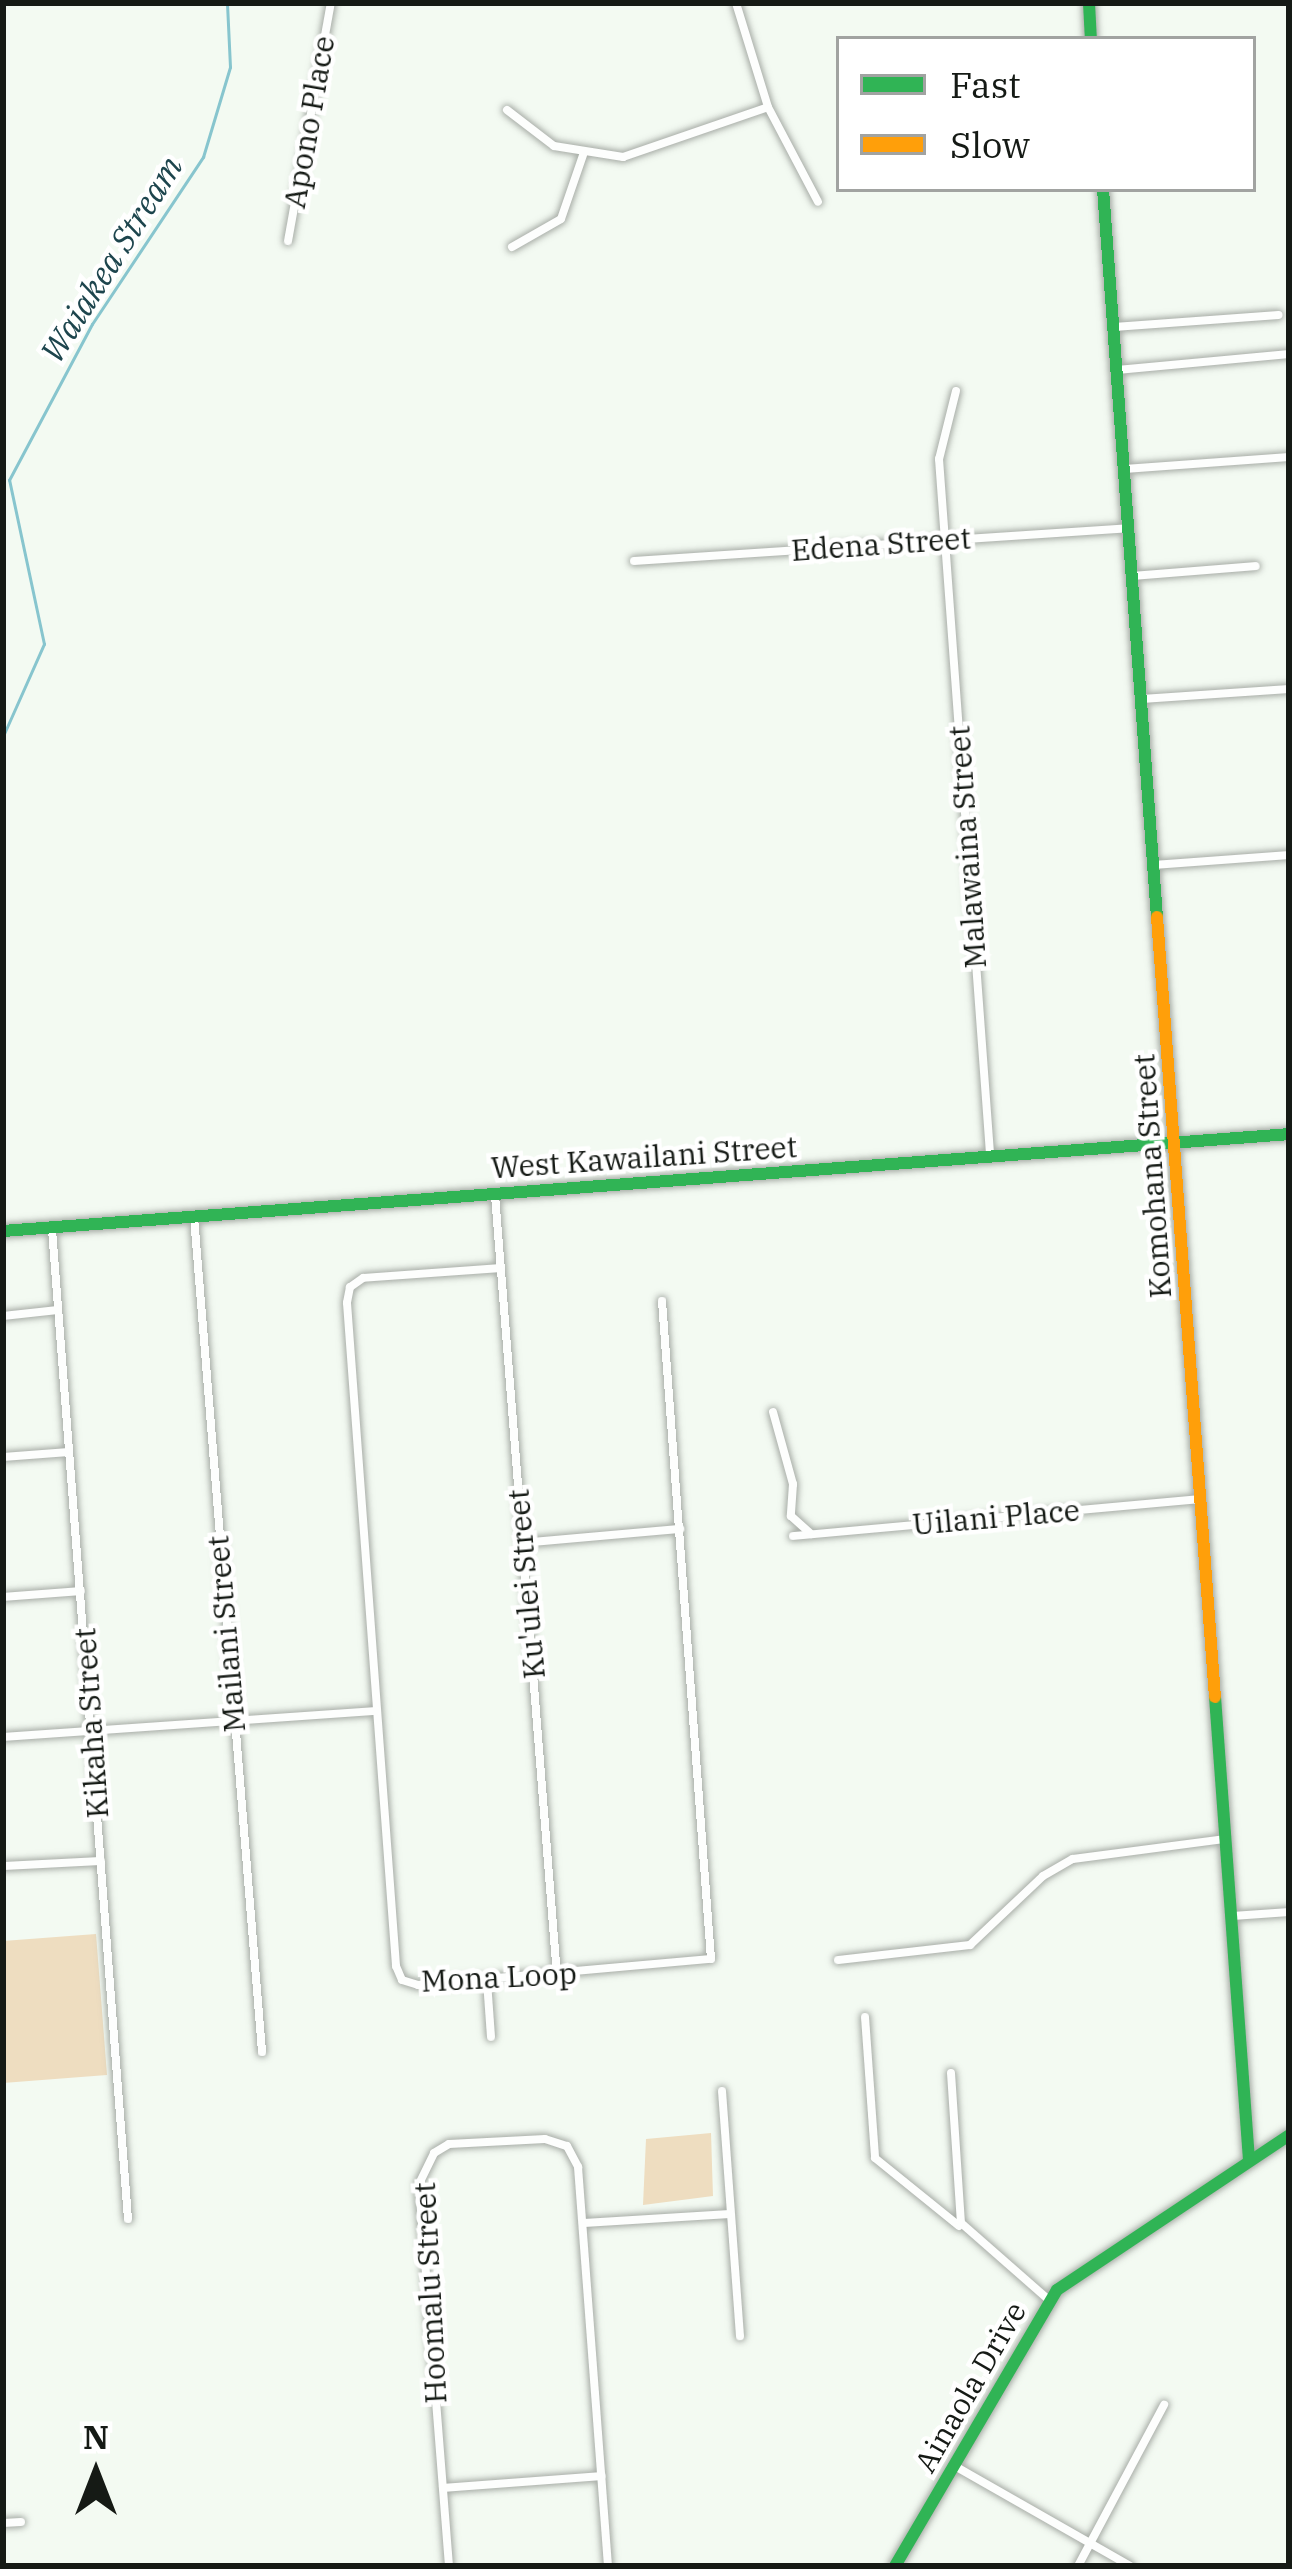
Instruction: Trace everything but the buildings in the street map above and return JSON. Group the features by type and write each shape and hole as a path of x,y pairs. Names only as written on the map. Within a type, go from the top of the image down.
{"street":[{"name":"Apono Place","path":"287,241 331,3"},
{"path":"736,3 769,107 818,202"},
{"path":"1088,3 1091,36"},
{"path":"506,110 554,146 584,154 646,153 769,107"},
{"path":"512,248 561,219 584,154"},
{"name":"Komohana Street","path":"1103,192 1250,2160"},
{"path":"1114,328 1279,315"},
{"path":"1117,370 1289,354"},
{"name":"Malawaina Street","path":"956,391 939,459 990,1154"},
{"path":"1125,470 1289,457"},
{"name":"Edena Street","path":"634,560 1129,528"},
{"path":"1133,576 1256,566"},
{"path":"1142,700 1289,688"},
{"path":"1154,865 1289,855"},
{"name":"West Kawailani Street","path":"3,1231 1289,1134"},
{"name":"Ku'ulei Street","path":"495,1193 557,1975"},
{"name":"Mailani Street","path":"194,1216 262,2052"},
{"name":"Kikaha Street","path":"52,1227 128,2219"},
{"name":"Mona Loop","path":"501,1268 363,1279 350,1287 396,1966 418,1985 711,1958 662,1301"},
{"path":"3,1316 58,1310"},
{"path":"772,1412 793,1484 790,1516 812,1535"},
{"path":"3,1457 70,1453"},
{"name":"Uilani Place","path":"793,1536 1199,1499"},
{"path":"522,1543 680,1529"},
{"path":"3,1598 81,1591"},
{"path":"3,1737 376,1712"},
{"path":"838,1960 970,1946 1042,1876 1072,1859 1226,1839"},
{"path":"3,1867 101,1861"},
{"path":"1233,1916 1289,1912"},
{"path":"487,1981 490,2037"},
{"path":"865,2017 875,2158 1049,2300"},
{"path":"951,2073 957,2204 966,2231"},
{"path":"722,2090 740,2336"},
{"name":"Ainaola Drive","path":"895,2566 1049,2300 1102,2255 1289,2135"},
{"name":"Hoomalu Street","path":"449,2566 424,2167 449,2144 557,2140 574,2156 584,2222 608,2566"},
{"path":"584,2222 730,2214"},
{"path":"1078,2566 1164,2405"},
{"path":"951,2464 1130,2566"},
{"path":"443,2488 602,2476"},
{"path":"3,2523 21,2522"}],"shaded area":[{"path":"96,1934 107,2075 3,2083 3,1941"},
{"path":"711,2133 713,2196 643,2205 646,2139"}],"waterway":[{"name":"Waiakea Stream","path":"3,736 44,644 9,480 92,324 203,157 230,67 227,3"}],"traffic: fast":[{"path":"1089,3 1091,36"},
{"path":"1103,192 1157,917"},
{"path":"3,1231 1289,1134"},
{"path":"1215,1697 1249,2160"},
{"path":"895,2566 1057,2290 1289,2135"}],"traffic: slow":[{"path":"1157,917 1215,1697"}]}
